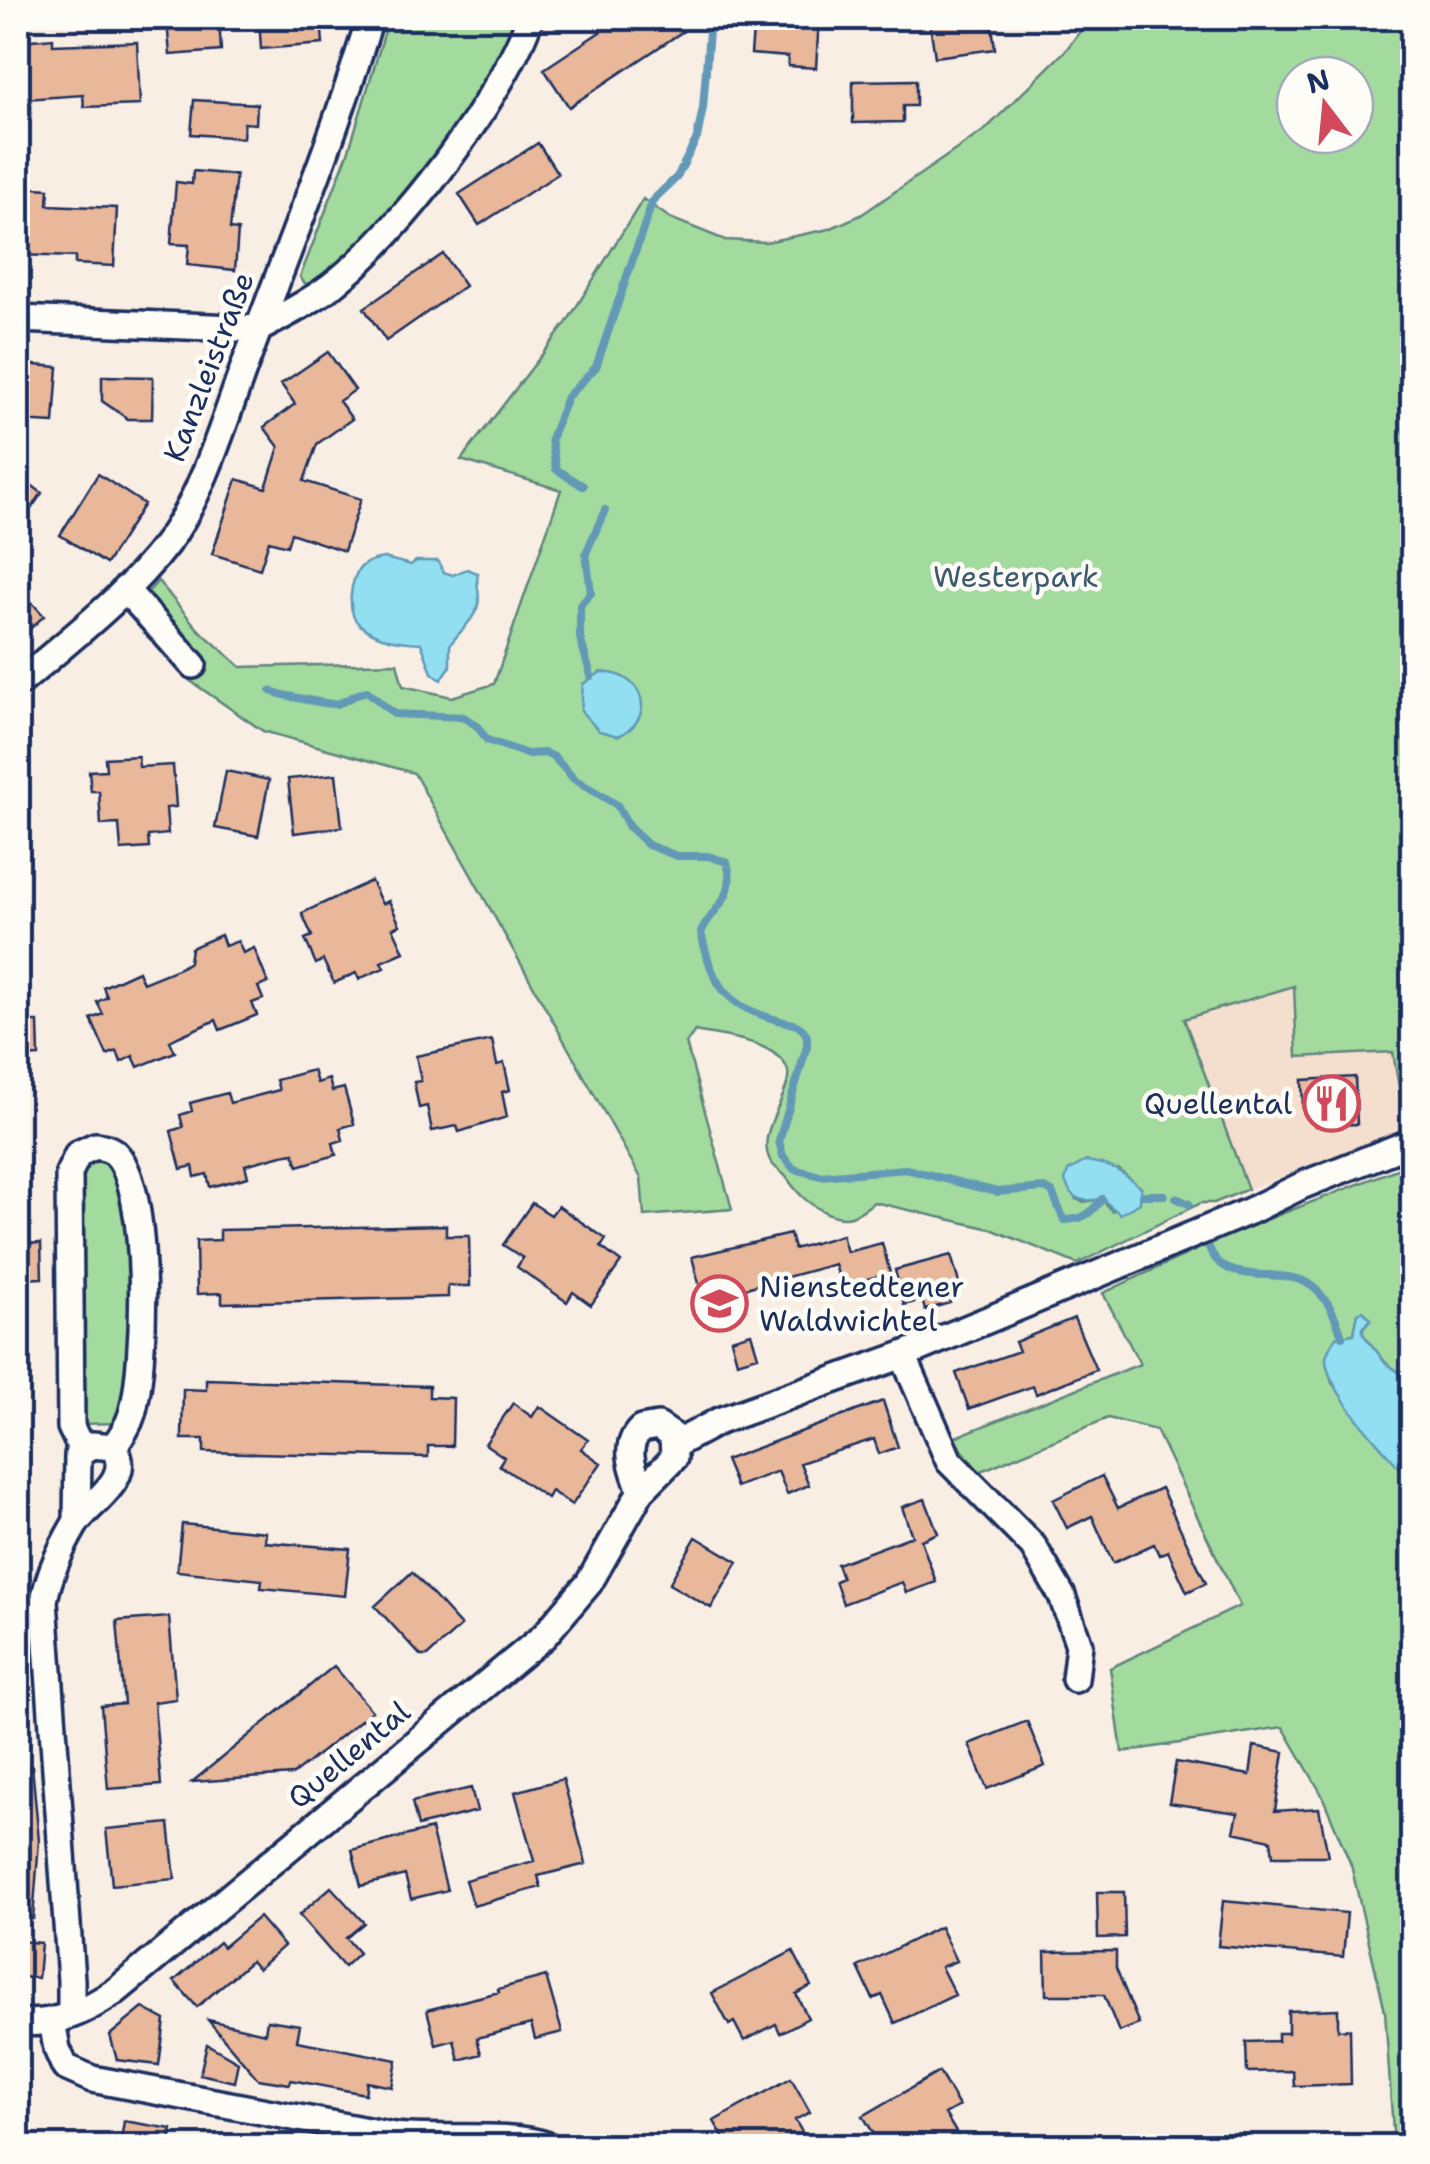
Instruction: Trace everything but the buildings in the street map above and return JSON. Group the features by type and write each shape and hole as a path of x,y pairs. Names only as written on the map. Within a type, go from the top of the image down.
{"street":[{"name":"Kanzleistraße","path":"18,684 125,589 182,520 214,448 323,164 370,18"},
{"path":"18,319 258,329 329,287 394,226 484,105 513,58 530,18"},
{"path":"125,589 194,665"},
{"name":"Quellental","path":"62,2018 116,1992 544,1636 588,1583 641,1491 674,1458 676,1444 719,1421 903,1355 1412,1142"},
{"path":"82,1450 71,1428 69,1172 78,1154 95,1146 111,1150 127,1171 138,1212 142,1260 135,1400 126,1430 114,1447"},
{"path":"903,1355 949,1461 1032,1546 1062,1596 1079,1645 1076,1679"},
{"path":"641,1491 630,1458 634,1436 641,1429 658,1426 673,1436 676,1444"},
{"path":"77,1520 75,1462 82,1450 98,1444 114,1447"},
{"path":"114,1447 119,1457 113,1481 104,1496 77,1520 56,1562 44,1601 72,1980 56,2049 65,2067 92,2079 394,2136 520,2140 548,2146"},
{"path":"18,2022 62,2018"}],"shaded area":[{"path":"1295,986 1394,1052 1406,1130 1248,1189 1183,1020"}],"green space":[{"path":"389,18 518,18 469,110 403,203 347,261 313,285 304,283 300,277 348,153"},
{"name":"Westerpark","path":"1090,18 1412,18 1412,1128 1406,1130 1393,1052 1297,1057 1294,986 1184,1019 1248,1189 1214,1203 1201,1203 1077,1264 991,1229 874,1202 846,1217 814,1206 772,1164 767,1150 767,1137 786,1086 786,1066 779,1057 757,1045 695,1031 686,1043 732,1209 644,1216 641,1178 414,773 263,731 189,680 132,610 158,581 198,629 241,667 397,663 403,686 452,697 494,684 561,490 461,460 567,322 643,199 670,218 725,240 766,242 829,229 861,215 986,129 1066,50","holes":["1118,1169 1141,1188 1112,1211 1102,1199 1076,1199"]},
{"path":"93,1158 110,1162 125,1199 133,1316 122,1423 78,1424 78,1182 84,1163"},
{"path":"1412,1163 1412,1382 1385,1362 1363,1334 1357,1319 1354,1334 1336,1337 1326,1360 1332,1383 1412,1482 1412,2146 1394,2146 1385,2011 1351,1865 1321,1793 1283,1727 1122,1752 1110,1668 1240,1606 1156,1430 1108,1418 979,1472 953,1438 1140,1364 1103,1293 1235,1232"}],"water":[{"path":"384,558 411,565 416,561 438,561 443,572 453,575 467,569 478,573 476,610 450,645 450,667 441,680 432,673 421,643 381,637 356,620 351,605 354,579 364,564"},
{"path":"601,672 628,680 641,698 638,719 618,736 599,731 581,711 583,684"},
{"path":"1086,1161 1128,1177 1141,1188 1140,1203 1120,1214 1102,1199 1075,1197 1065,1181 1068,1171"},
{"path":"1363,1311 1371,1319 1363,1334 1385,1362 1412,1382 1412,1482 1347,1405 1329,1372 1326,1358 1331,1344 1336,1337 1354,1334 1358,1313"}],"waterway":[{"path":"583,486 556,469 551,439 567,397 596,367 653,200 677,177 697,138 710,18"},
{"path":"591,676 580,638 580,605 591,593 586,553 605,510"},
{"path":"271,691 336,704 367,691 394,714 464,717 487,740 527,754 554,757 574,779 617,805 629,827 648,845 677,856 708,856 727,862 727,892 701,932 711,967 734,1001 796,1025 807,1036 779,1141 783,1156 794,1169 820,1176 906,1169 997,1192 1045,1188 1052,1192 1064,1220 1086,1215 1102,1199"},
{"path":"1142,1195 1164,1195"},
{"path":"1176,1198 1189,1204"},
{"path":"1208,1244 1215,1258 1237,1272 1295,1278 1307,1283 1325,1300 1342,1336"}],"place":[{"name":"Quellental","path":"1331,1104"},
{"name":"Nienstedtener Waldwichtel","path":"720,1304"}]}
